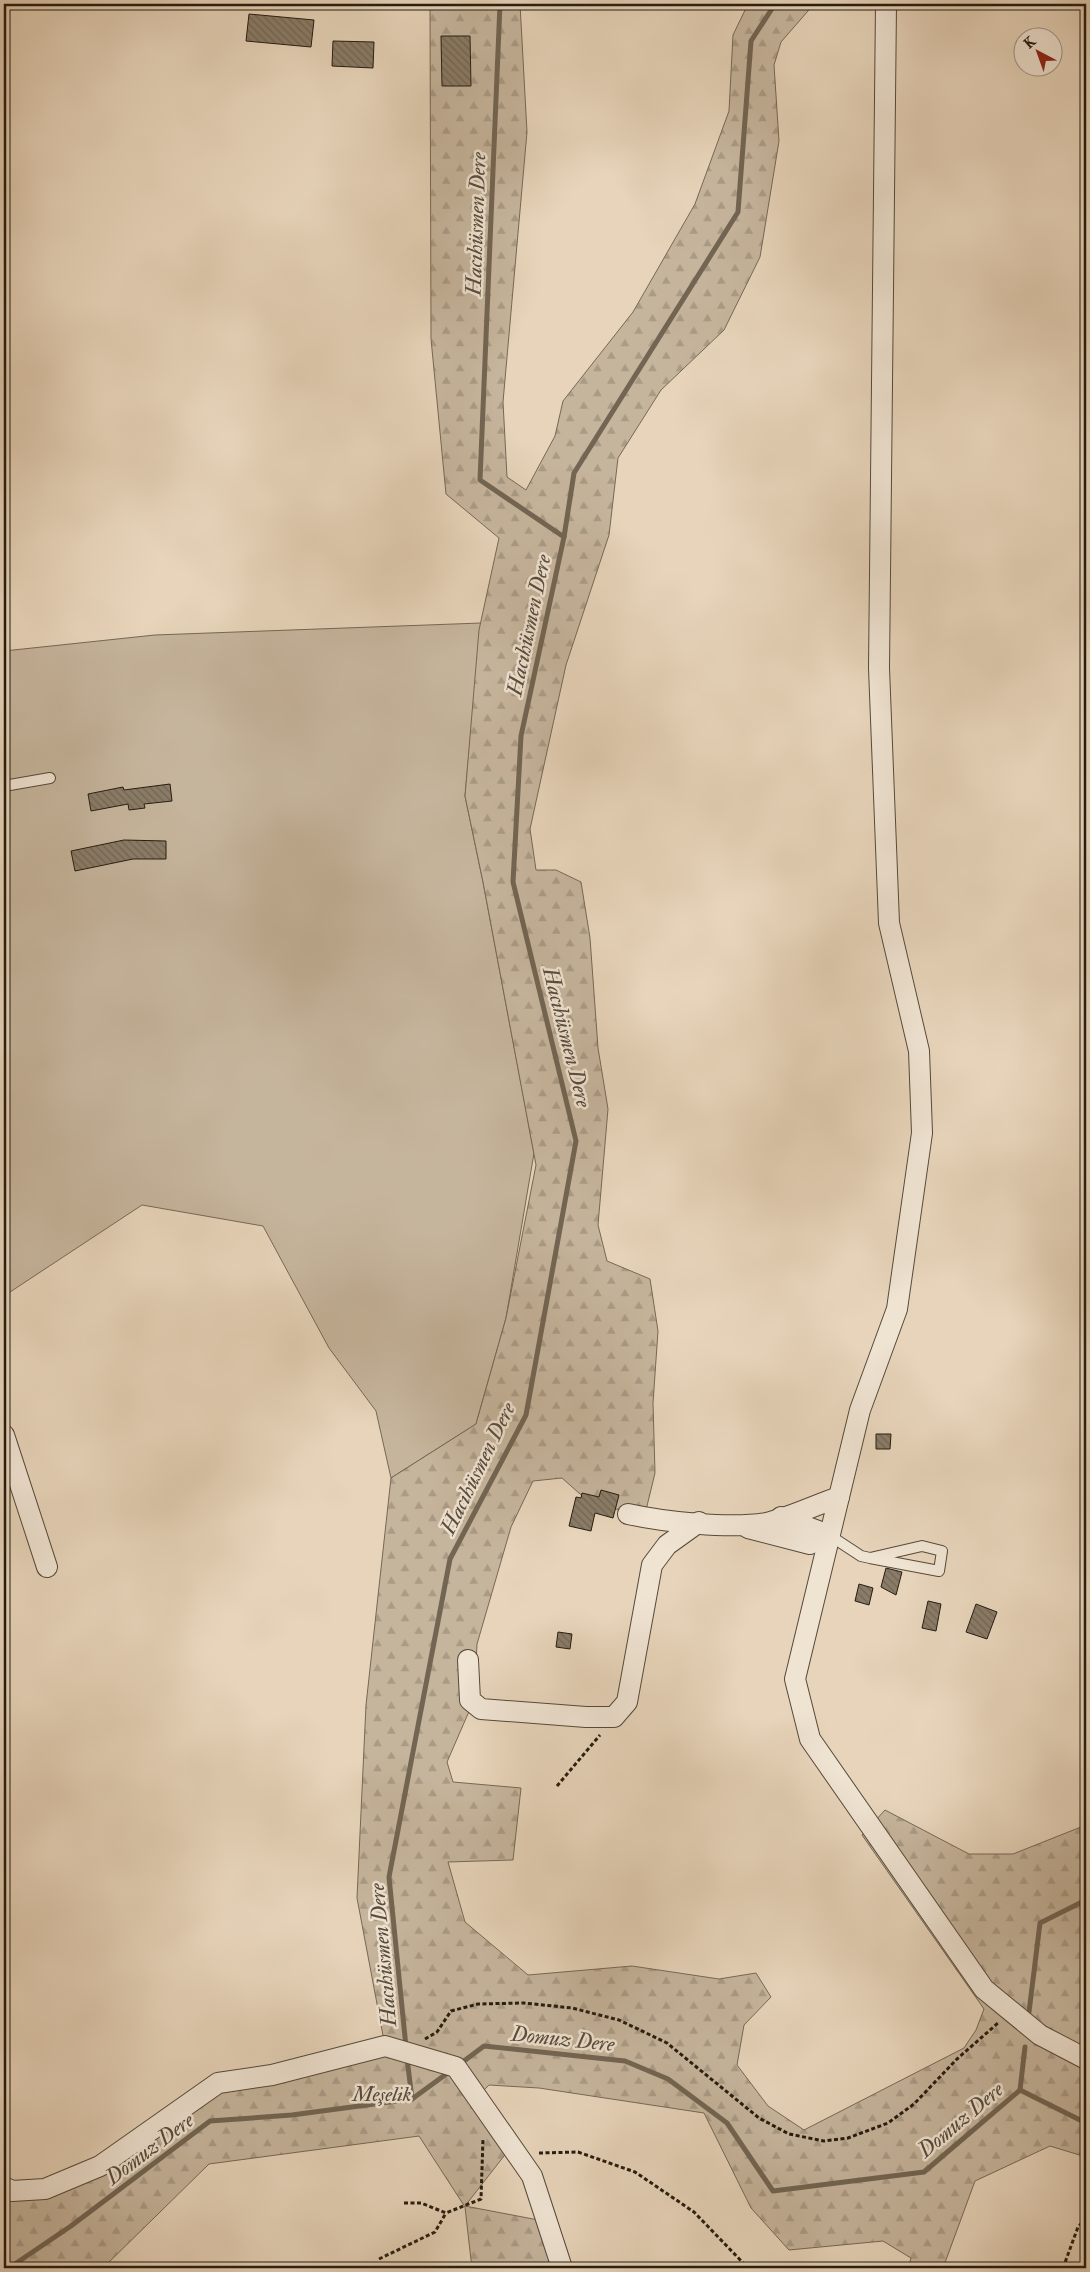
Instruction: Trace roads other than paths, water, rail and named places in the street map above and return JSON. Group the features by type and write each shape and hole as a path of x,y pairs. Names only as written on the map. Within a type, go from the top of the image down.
{"street":[{"path":"886,4 878,668 889,923 919,1050 922,1133 897,1309 860,1410 795,1679 810,1739 984,1989 1040,2035 1086,2059"},
{"path":"4,1435 47,1567"},
{"path":"628,1514 658,1520 732,1524 767,1522 839,1497"},
{"path":"781,1517 830,1535"},
{"path":"468,1660 470,1700 481,1709 586,1717 614,1717 627,1702 652,1565 667,1544 700,1522"},
{"path":"732,1524 810,1544 830,1535"},
{"path":"4,2187 12,2191 45,2189 100,2166 218,2084 272,2075 385,2046 456,2067 532,2176 562,2268"}],"lane":[{"path":"4,786 50,778"},
{"path":"830,1535 861,1556 870,1558 939,1571 942,1551 922,1546 870,1558"}],"waterway":[{"name":"Hacıhüsmen Dere","path":"406,2047 389,1877 450,1559 526,1415 576,1141 513,882 521,736 564,537 480,480 500,4"},
{"path":"564,537 574,473 738,212 751,41 775,4"},
{"path":"1029,2012 1040,1923 1086,1900"},
{"name":"Domuz Dere","path":"460,2064 484,2046 625,2061 668,2079 727,2123 773,2191 924,2172 1020,2090 1086,2123"},
{"path":"1020,2090 1025,2047"},
{"name":"Hacıhüsmen Dere","path":"407,2058 412,2099"},
{"name":"Domuz Dere","path":"9,2268 71,2226 210,2121 292,2115 412,2099 449,2072"}],"park label":[{"name":"Meşelik","path":"382,2094"}]}
